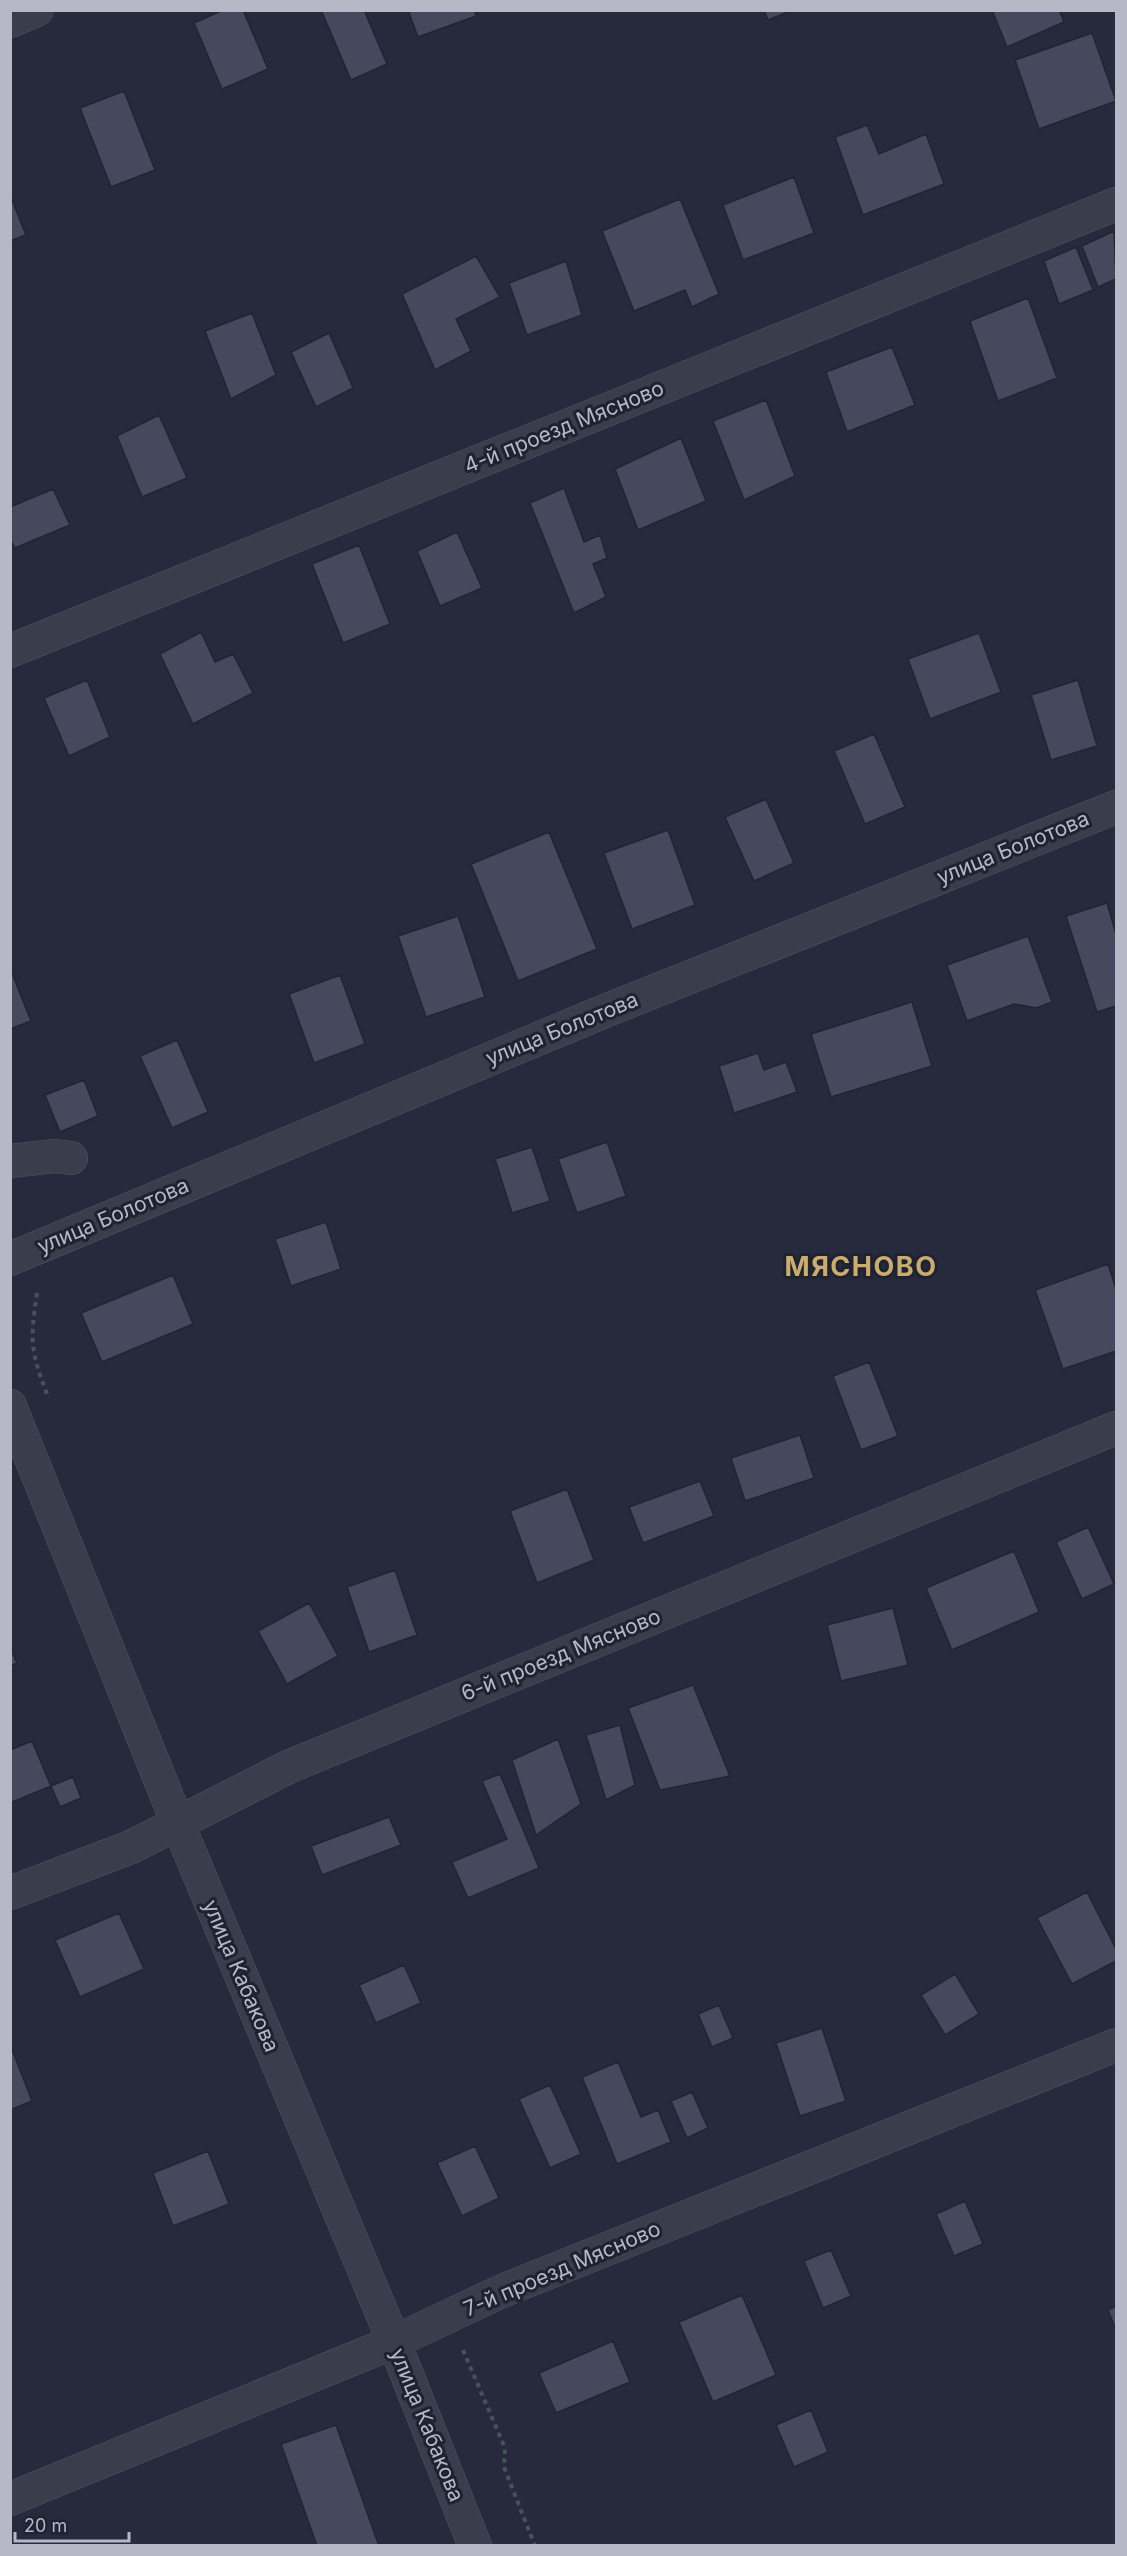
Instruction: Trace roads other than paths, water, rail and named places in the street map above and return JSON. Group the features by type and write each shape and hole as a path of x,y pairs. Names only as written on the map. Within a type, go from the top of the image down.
{"street":[{"path":"10,21 36,10"},
{"name":"4-й проезд Мясново","path":"10,651 1116,204"},
{"name":"улица Болотова","path":"10,1259 605,1011 1116,807"},
{"path":"10,1161 55,1156 70,1158"},
{"name":"улица Кабакова","path":"10,1406 178,1824 394,2342 475,2546"},
{"name":"6-й проезд Мясново","path":"10,1893 131,1847 288,1767 1116,1428"},
{"name":"7-й проезд Мясново","path":"10,2499 394,2342 502,2291 1116,2046"}],"district":[{"name":"МЯСНОВО","path":"861,1267"}]}
